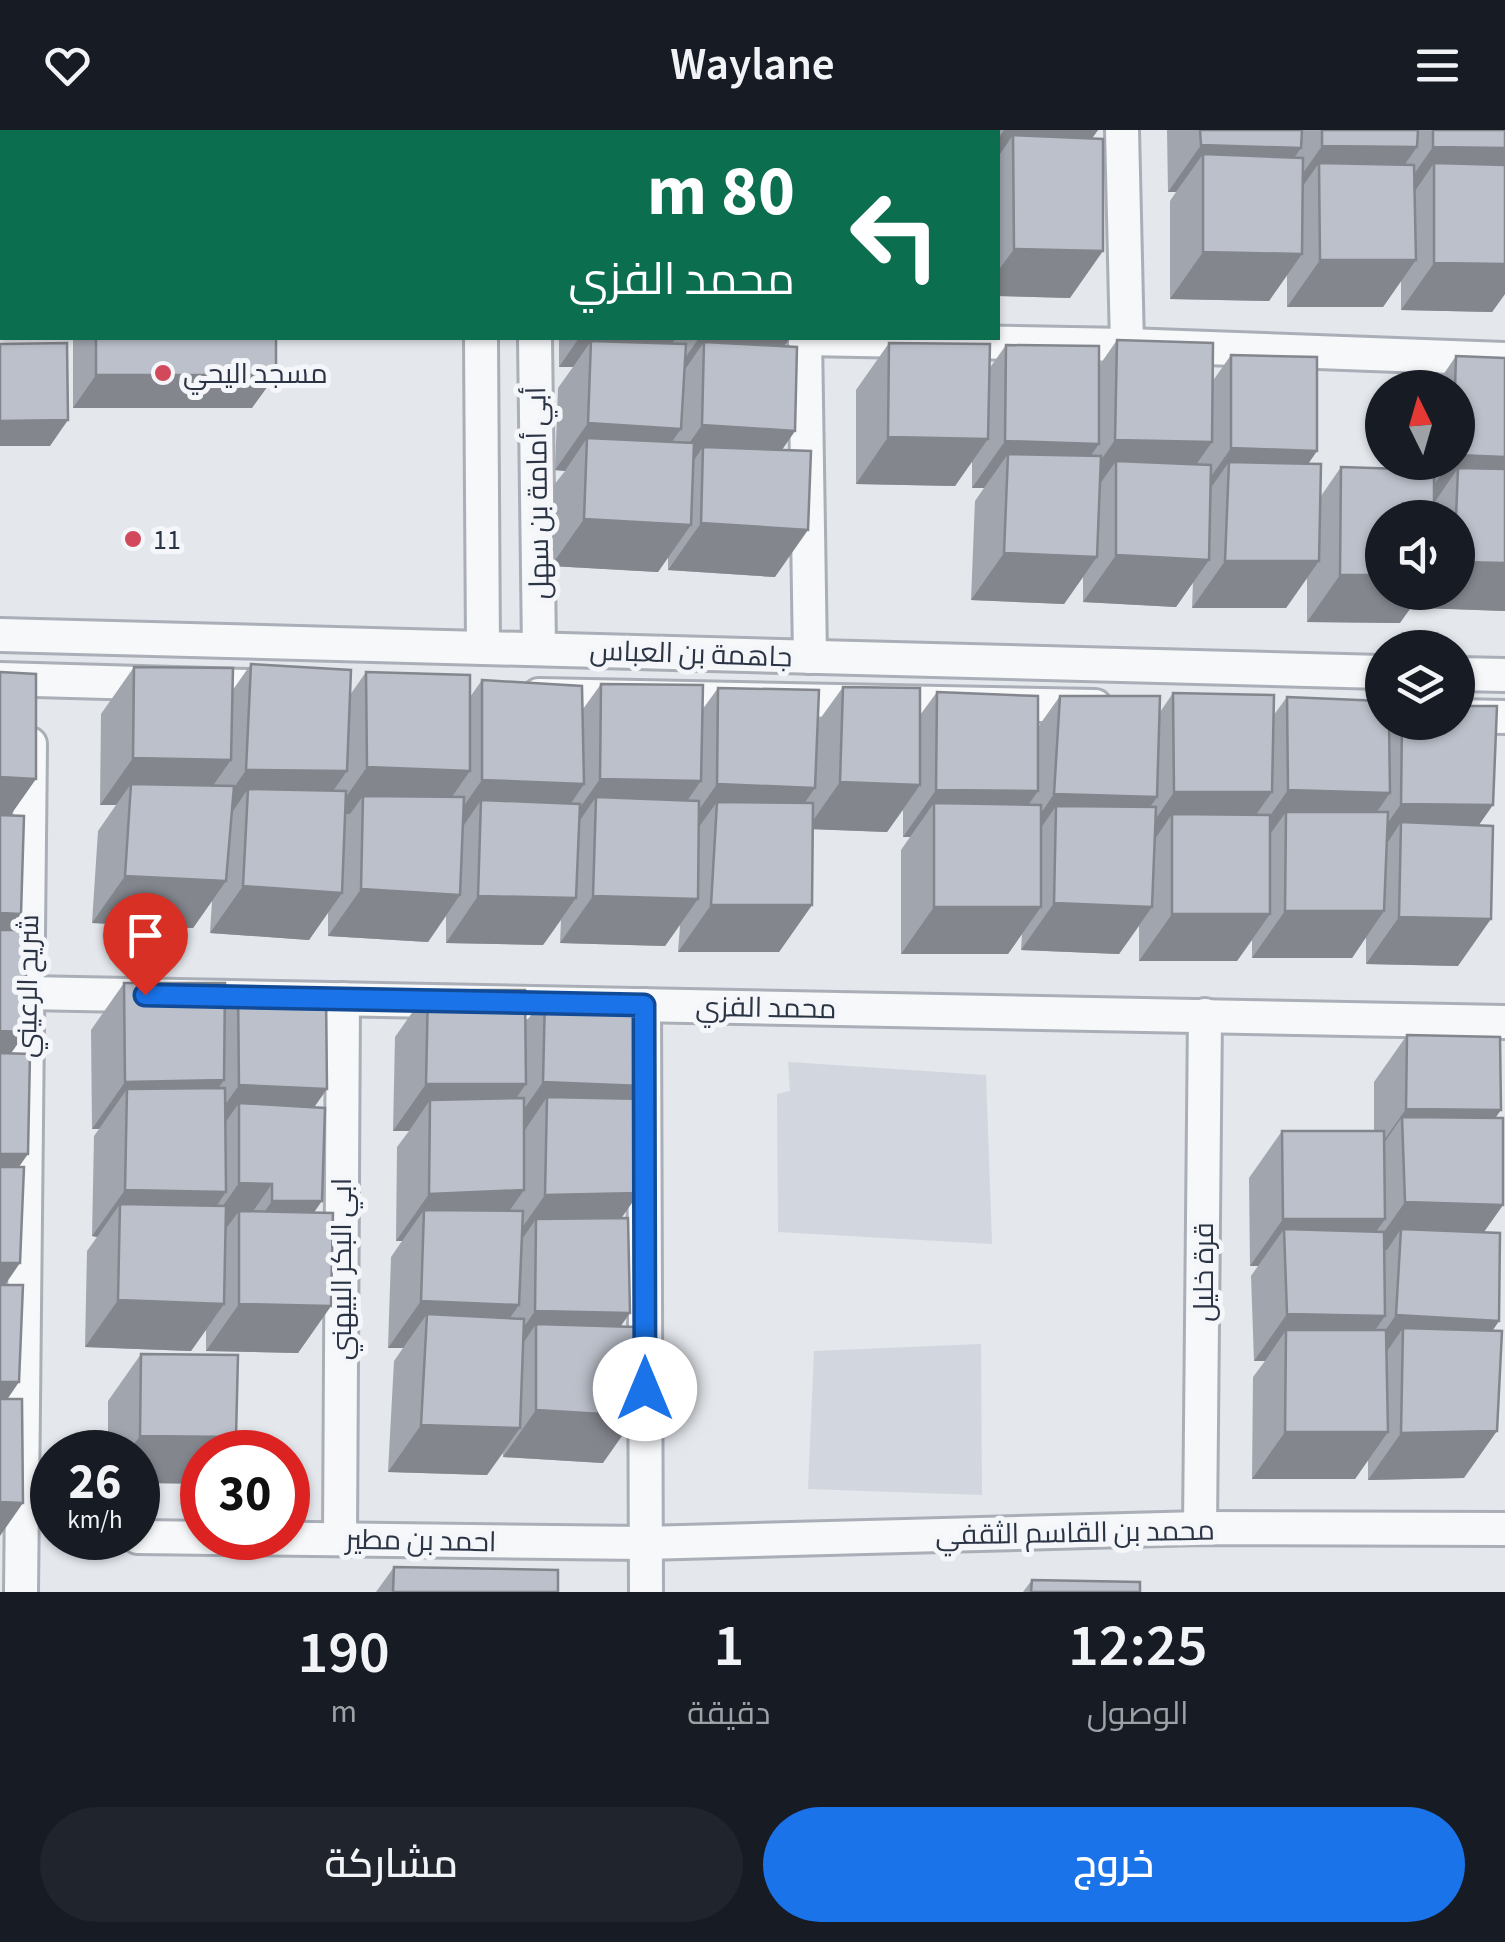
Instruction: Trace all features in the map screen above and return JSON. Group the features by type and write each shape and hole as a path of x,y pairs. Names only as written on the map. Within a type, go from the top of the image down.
{"street":[{"path":"1122,130 1126,345"},
{"name":"أبي أمامة بن سهل","path":"481,340 484,648"},
{"name":"أبي أمامة بن سهل","path":"534,340 538,649"},
{"path":"805,340 810,657"},
{"path":"897,340 1505,359"},
{"name":"جاهمة بن العباس","path":"0,635 1365,672"},
{"path":"1475,674 1505,675"},
{"path":"16,679 309,688"},
{"name":"شريح الرعيني","path":"16,679 35,1430"},
{"name":"جاهمة بن العباس","path":"508,694 1137,706"},
{"path":"1475,716 1505,717"},
{"name":"محمد الفزي","path":"26,992 1505,1022"},
{"name":"ابي البكر البيهني","path":"340,1539 343,999"},
{"path":"644,1005 646,1592"},
{"name":"قرة خليل","path":"1200,1528 1205,1016"},
{"name":"محمد بن القاسم الثقفي","path":"646,1543 1200,1528 1505,1529"},
{"name":"احمد بن مطير","path":"160,1537 646,1543"},
{"name":"شريح الرعيني","path":"21,1592 30,1560"}],"shaded area":[{"path":"788,1062 986,1075 992,1244 778,1232 777,1094 790,1091"},
{"path":"981,1344 982,1495 808,1489 814,1351"}],"building":[{"path":"1200,130 1302,130 1301,148 1201,145"},
{"path":"1322,130 1418,130 1417,147 1322,146"},
{"path":"1433,130 1505,130 1505,148 1433,147"},
{"path":"1013,135 1103,139 1103,251 1014,249"},
{"path":"1203,154 1303,158 1302,254 1203,252"},
{"path":"1319,163 1414,165 1416,260 1320,260"},
{"path":"1434,163 1505,165 1505,264 1434,263"},
{"path":"96,340 276,340 276,375 96,375"},
{"path":"1117,340 1213,343 1212,442 1115,440"},
{"path":"591,341 686,344 681,429 588,423"},
{"path":"704,342 797,347 795,431 702,425"},
{"path":"67,343 68,420 0,421 0,344"},
{"path":"889,343 990,344 988,439 888,437"},
{"path":"1006,345 1099,346 1099,444 1005,441"},
{"path":"1231,355 1317,357 1317,451 1231,448"},
{"path":"1456,356 1505,358 1505,457 1475,456 1475,370 1456,370"},
{"path":"587,438 694,443 691,525 584,519"},
{"path":"703,447 811,451 808,530 701,523"},
{"path":"1008,454 1101,456 1097,557 1004,553"},
{"path":"1116,461 1211,465 1209,560 1116,555"},
{"path":"1229,462 1321,464 1319,561 1225,561"},
{"path":"1341,467 1365,468 1365,480 1434,480 1434,500 1365,500 1365,575 1340,575"},
{"path":"1475,468 1505,469 1505,563 1475,562 1475,500 1457,500 1458,480 1475,480"},
{"path":"251,664 351,670 347,771 246,770"},
{"path":"134,667 233,668 231,760 133,758"},
{"path":"0,672 36,674 36,779 0,777"},
{"path":"366,672 470,675 470,771 367,767"},
{"path":"482,680 582,686 584,784 482,780"},
{"path":"601,684 703,685 701,781 600,779"},
{"path":"843,687 920,688 920,785 840,782"},
{"path":"718,688 819,690 815,788 717,784"},
{"path":"937,692 1038,696 1038,791 936,790"},
{"path":"1173,693 1274,695 1272,792 1174,792"},
{"path":"1060,696 1160,696 1157,797 1054,794"},
{"path":"1287,697 1365,700 1365,740 1389,740 1390,793 1288,790"},
{"path":"1475,706 1497,706 1493,805 1401,804 1402,740 1475,740"},
{"path":"131,784 234,786 226,881 125,876"},
{"path":"248,789 346,791 342,893 243,886"},
{"path":"363,796 464,797 460,895 361,889"},
{"path":"596,797 699,801 698,899 593,896"},
{"path":"481,800 580,804 576,898 478,896"},
{"path":"717,802 813,803 812,905 711,905"},
{"path":"934,803 1041,805 1041,907 934,907"},
{"path":"1056,806 1156,807 1152,907 1054,903"},
{"path":"1286,812 1388,812 1384,911 1285,911"},
{"path":"1172,814 1270,815 1270,914 1172,914"},
{"path":"0,815 24,816 21,914 0,913"},
{"path":"1401,822 1493,826 1491,919 1399,917"},
{"path":"0,930 26,930 26,1032 0,1031"},
{"path":"124,983 225,983 224,1080 125,1082"},
{"path":"238,988 326,991 327,1089 239,1085"},
{"path":"428,990 525,990 526,1084 426,1084"},
{"path":"545,996 644,997 642,1086 543,1082"},
{"path":"1407,1035 1500,1037 1501,1110 1406,1109"},
{"path":"0,1053 30,1054 28,1154 0,1154"},
{"path":"225,1088 226,1192 125,1190 127,1089"},
{"path":"547,1097 643,1099 639,1193 545,1195"},
{"path":"524,1098 524,1190 429,1194 430,1100"},
{"path":"239,1103 325,1108 322,1201 272,1201 272,1184 239,1183"},
{"path":"1402,1117 1503,1118 1503,1205 1405,1202"},
{"path":"1282,1131 1384,1131 1385,1219 1283,1219"},
{"path":"0,1167 24,1167 20,1263 0,1263"},
{"path":"120,1204 226,1206 224,1304 118,1300"},
{"path":"424,1210 523,1211 519,1305 421,1301"},
{"path":"239,1211 333,1213 331,1306 239,1304"},
{"path":"628,1218 630,1313 535,1311 536,1219"},
{"path":"1284,1229 1384,1232 1385,1316 1287,1314"},
{"path":"1401,1229 1500,1233 1499,1321 1396,1315"},
{"path":"0,1285 23,1285 19,1382 0,1382"},
{"path":"427,1314 524,1319 520,1428 421,1425"},
{"path":"536,1324 636,1327 636,1416 536,1410"},
{"path":"1403,1328 1502,1331 1497,1431 1401,1433"},
{"path":"1286,1330 1386,1330 1388,1432 1285,1432"},
{"path":"141,1354 238,1355 236,1430 180,1430 180,1436 160,1436 160,1430 140,1430"},
{"path":"0,1399 22,1399 23,1503 0,1502"},
{"path":"394,1567 558,1570 558,1592 393,1592"},
{"path":"1032,1580 1140,1582 1140,1592 1031,1592"}],"place":[{"name":"مسجد اليحي","path":"163,373"},
{"name":"11","path":"133,539"}],"route":[{"path":"145,995 644,1005 645,1389"}]}
